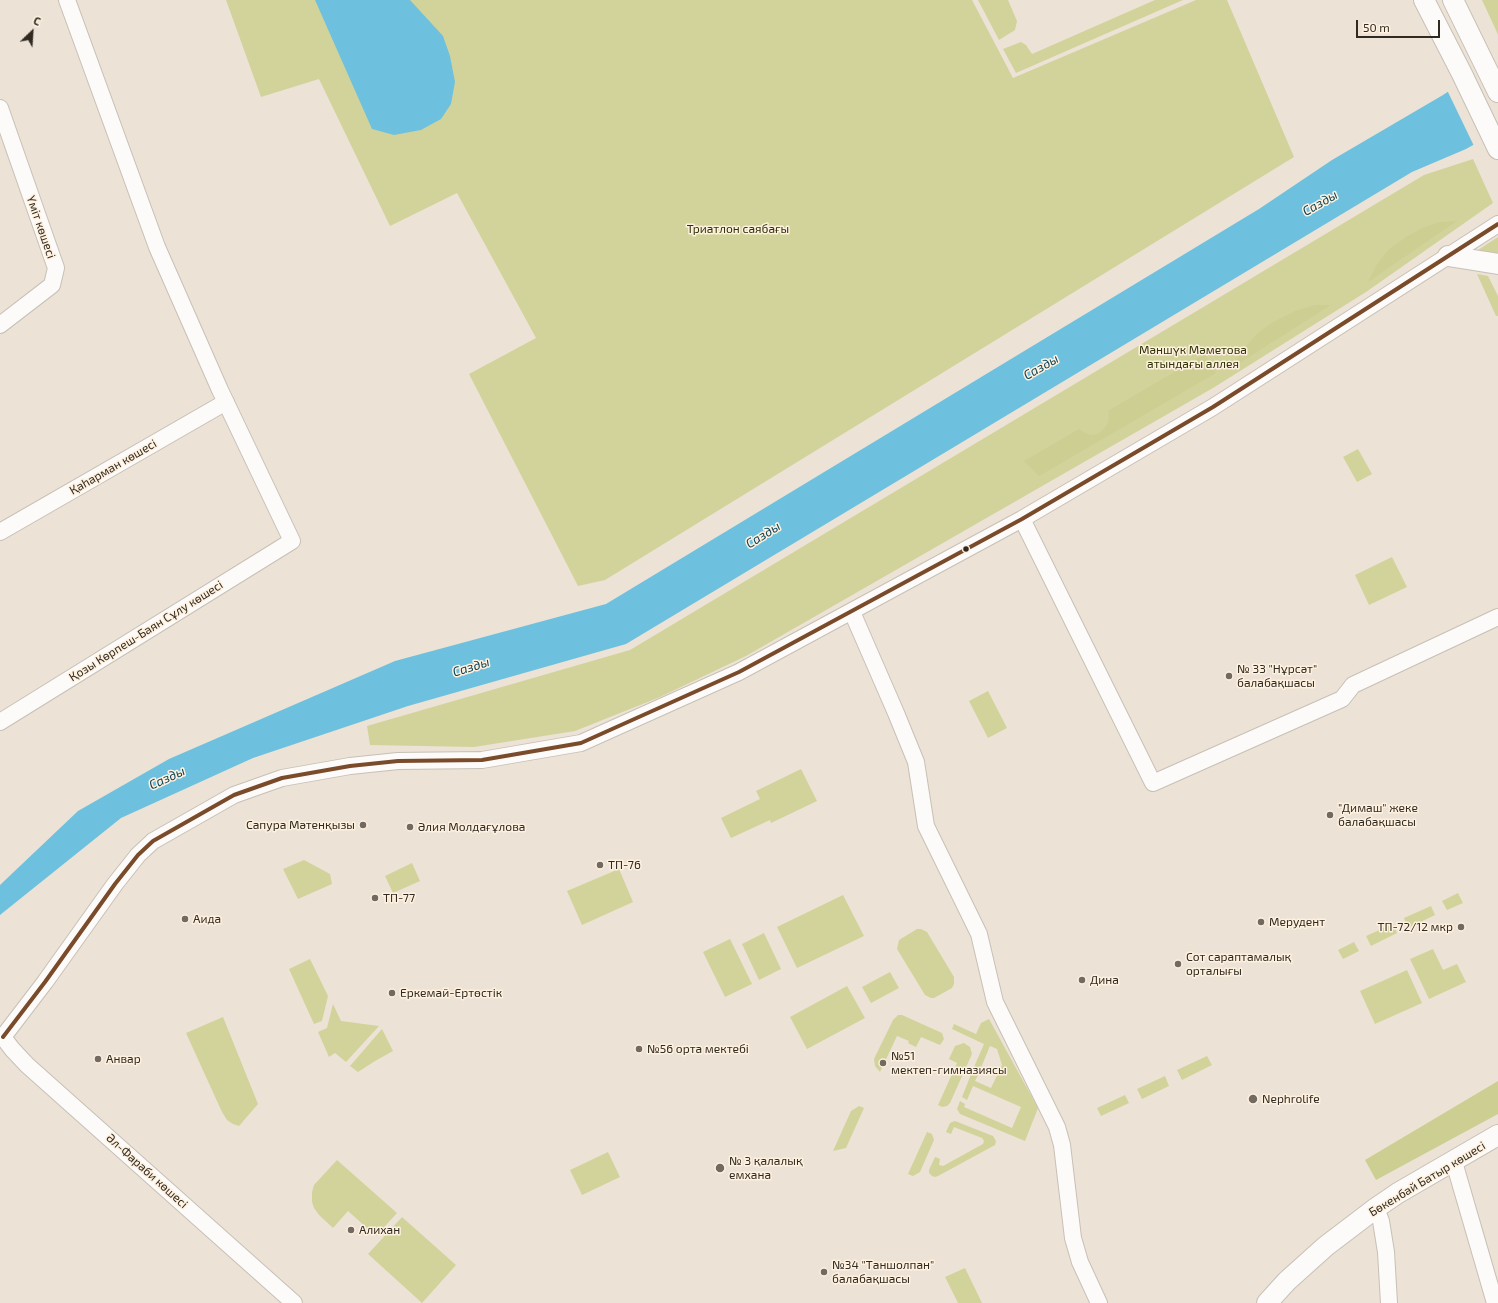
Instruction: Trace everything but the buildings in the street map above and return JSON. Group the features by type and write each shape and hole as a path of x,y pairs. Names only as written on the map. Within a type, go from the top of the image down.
{"main road":[{"path":"1424,0 1498,149"},
{"path":"1453,0 1498,92"},
{"path":"1448,256 1498,264"},
{"name":"Бөкенбай Батыр көшесі","path":"1267,1303 1287,1281 1326,1246 1376,1208 1398,1193 1454,1162 1498,1135"}],"street":[{"path":"67,0 157,247 226,402"},
{"name":"Үміт көшесі","path":"0,108 56,268 52,285 0,326"},
{"path":"1,1037 45,982 115,884 138,856 153,841 234,795 282,778 350,766 398,761 482,760 581,743 739,672 1022,519 1242,389 1498,224"},
{"name":"Қаһарман көшесі","path":"0,532 226,402"},
{"name":"Қозы Көрпеш-Баян Сұлу көшесі","path":"0,722 292,541 226,402"},
{"path":"1022,519 1153,783 1342,699 1353,685 1498,617"},
{"path":"852,612 916,762 926,826 979,934 995,1002 1057,1127 1062,1145 1073,1238 1080,1262 1099,1303"},
{"name":"Әл-Фараби көшесі","path":"1,1037 27,1065 294,1303"},
{"path":"1454,1162 1495,1303"},
{"path":"1376,1208 1381,1221 1386,1252 1389,1303"}],"green space":[{"name":"Триатлон саябағы","path":"226,0 972,0 1013,78 1196,0 1227,0 1294,157 605,580 578,586 469,374 536,338 457,193 390,226 319,79 261,97"},
{"path":"978,0 1008,0 1017,21 1015,30 999,40"},
{"path":"1155,0 1183,0 1016,73 1003,49 1021,42 1026,45 1032,54"},
{"path":"1482,0 1498,0 1498,35 1495,28"},
{"name":"Мәншүк Мәметова атындағы аллея","path":"1473,159 1493,203 1366,292 1213,388 746,656 660,697 575,731 474,747 370,745 367,726 630,650 1424,175"},
{"path":"1457,221 1368,282 1376,266 1388,250 1406,237 1422,228 1439,222"},
{"path":"1498,237 1498,255 1472,254"},
{"path":"1477,274 1488,276 1498,296 1498,316 1496,316"},
{"path":"1315,305 1331,305 1230,369 1242,351 1258,333 1273,322 1295,311"},
{"path":"1205,354 1216,373 1039,476 1024,461 1079,429 1092,435 1098,434 1108,423 1108,411"},
{"path":"1358,449 1372,474 1357,482 1343,457"},
{"path":"1392,557 1407,587 1369,605 1355,575"},
{"path":"988,691 1007,728 988,738 969,701"},
{"path":"801,769 817,801 771,823 770,820 731,838 721,818 760,799 756,791"},
{"path":"304,860 330,874 332,884 298,899 283,869"},
{"path":"412,863 420,881 393,893 385,876"},
{"path":"619,869 633,902 582,925 567,891"},
{"path":"1458,893 1463,903 1447,910 1442,901"},
{"path":"843,895 864,936 797,968 777,927"},
{"path":"1431,906 1435,915 1408,928 1404,918"},
{"path":"1393,924 1397,933 1371,946 1366,936"},
{"path":"917,929 927,932 954,977 954,984 952,988 934,998 925,995 897,949 899,940"},
{"path":"764,933 781,969 759,980 742,944"},
{"path":"730,939 752,984 725,997 703,952"},
{"path":"1354,942 1359,951 1343,959 1338,950"},
{"path":"1433,949 1443,970 1457,964 1466,982 1429,999 1410,959"},
{"path":"310,959 328,996 322,1021 314,1024 289,969"},
{"path":"1407,970 1422,1003 1375,1024 1360,991"},
{"path":"890,972 899,988 871,1003 862,987"},
{"path":"847,986 865,1018 807,1049 790,1017"},
{"path":"333,1004 341,1021 379,1026 346,1062 335,1053 329,1057 318,1032 327,1028"},
{"path":"898,1015 902,1015 942,1033 944,1039 940,1045 921,1037 916,1047 908,1043 909,1041 897,1036 880,1072 875,1066 874,1059 893,1020"},
{"path":"223,1017 258,1104 239,1126 227,1120 222,1112 186,1033"},
{"path":"989,1019 1038,1108 1025,1141 960,1114 957,1109 960,1101 965,1104 964,1107 1012,1128 1021,1107 973,1086 967,1100 962,1097 972,1072 978,1075 975,1081 991,1088 1002,1065 997,1049 990,1046 980,1070 974,1067 984,1044 952,1029 954,1024 976,1034 981,1023"},
{"path":"382,1029 393,1051 358,1072 350,1066"},
{"path":"964,1043 970,1047 972,1054 950,1103 947,1106 942,1107 938,1105 957,1063 949,1059 955,1046"},
{"path":"1207,1056 1212,1065 1182,1080 1177,1070"},
{"path":"1165,1076 1169,1086 1142,1099 1137,1089"},
{"path":"1498,1081 1498,1114 1376,1180 1365,1160"},
{"path":"1125,1095 1129,1103 1101,1116 1097,1108"},
{"path":"859,1106 864,1108 846,1148 833,1151 851,1111"},
{"path":"955,1121 993,1136 996,1141 995,1145 938,1176 932,1176 929,1173 929,1170 935,1157 940,1159 939,1165 943,1166 983,1144 984,1141 982,1138 954,1127 951,1134 946,1132 950,1123"},
{"path":"927,1132 932,1134 934,1140 920,1172 913,1176 908,1174"},
{"path":"608,1152 620,1177 582,1195 570,1170"},
{"path":"337,1160 397,1213 376,1236 348,1211 333,1228 314,1208 312,1202 312,1192 314,1185"},
{"path":"402,1217 456,1265 422,1303 368,1254"},
{"path":"965,1268 982,1303 958,1303 945,1277"}],"water":[{"path":"315,0 410,0 443,36 450,56 455,82 451,104 441,119 421,130 394,135 372,129"},
{"name":"Сазды","path":"1455,87 1498,131 1466,149 1412,172 626,644 408,706 253,758 121,818 0,915 0,885 78,811 169,759 395,661 606,604 1259,209 1332,160"}],"pier":[{"path":"1498,68 1498,133 1474,146 1447,90 1455,85"}],"transit line":[{"path":"3,1037 138,855 153,841 234,795 282,778 350,766 398,761 482,760 581,743 739,672 1022,519 1213,407 1498,224"}],"place":[{"name":"№ 33 \"Нұрсәт\" балабақшасы","path":"1229,676"},
{"name":"\"Димаш\" жеке балабақшасы","path":"1330,815"},
{"name":"Сапура Мәтенқызы","path":"363,825"},
{"name":"Әлия Молдағұлова","path":"410,827"},
{"name":"ТП-76","path":"600,865"},
{"name":"ТП-77","path":"375,898"},
{"name":"Аида","path":"185,919"},
{"name":"Мерудент","path":"1261,922"},
{"name":"ТП-72/12 мкр","path":"1461,927"},
{"name":"Сот сараптамалық орталығы","path":"1178,964"},
{"name":"Дина","path":"1082,980"},
{"name":"Еркемай-Ертөстік","path":"392,993"},
{"name":"№56 орта мектебі","path":"639,1049"},
{"name":"Анвар","path":"98,1059"},
{"name":"№51 мектеп-гимназиясы","path":"883,1063"},
{"name":"Nephrolife","path":"1253,1099"},
{"name":"№ 3 қалалық емхана","path":"720,1168"},
{"name":"Алихан","path":"351,1230"},
{"name":"№34 \"Таншолпан\" балабақшасы","path":"824,1272"}]}
